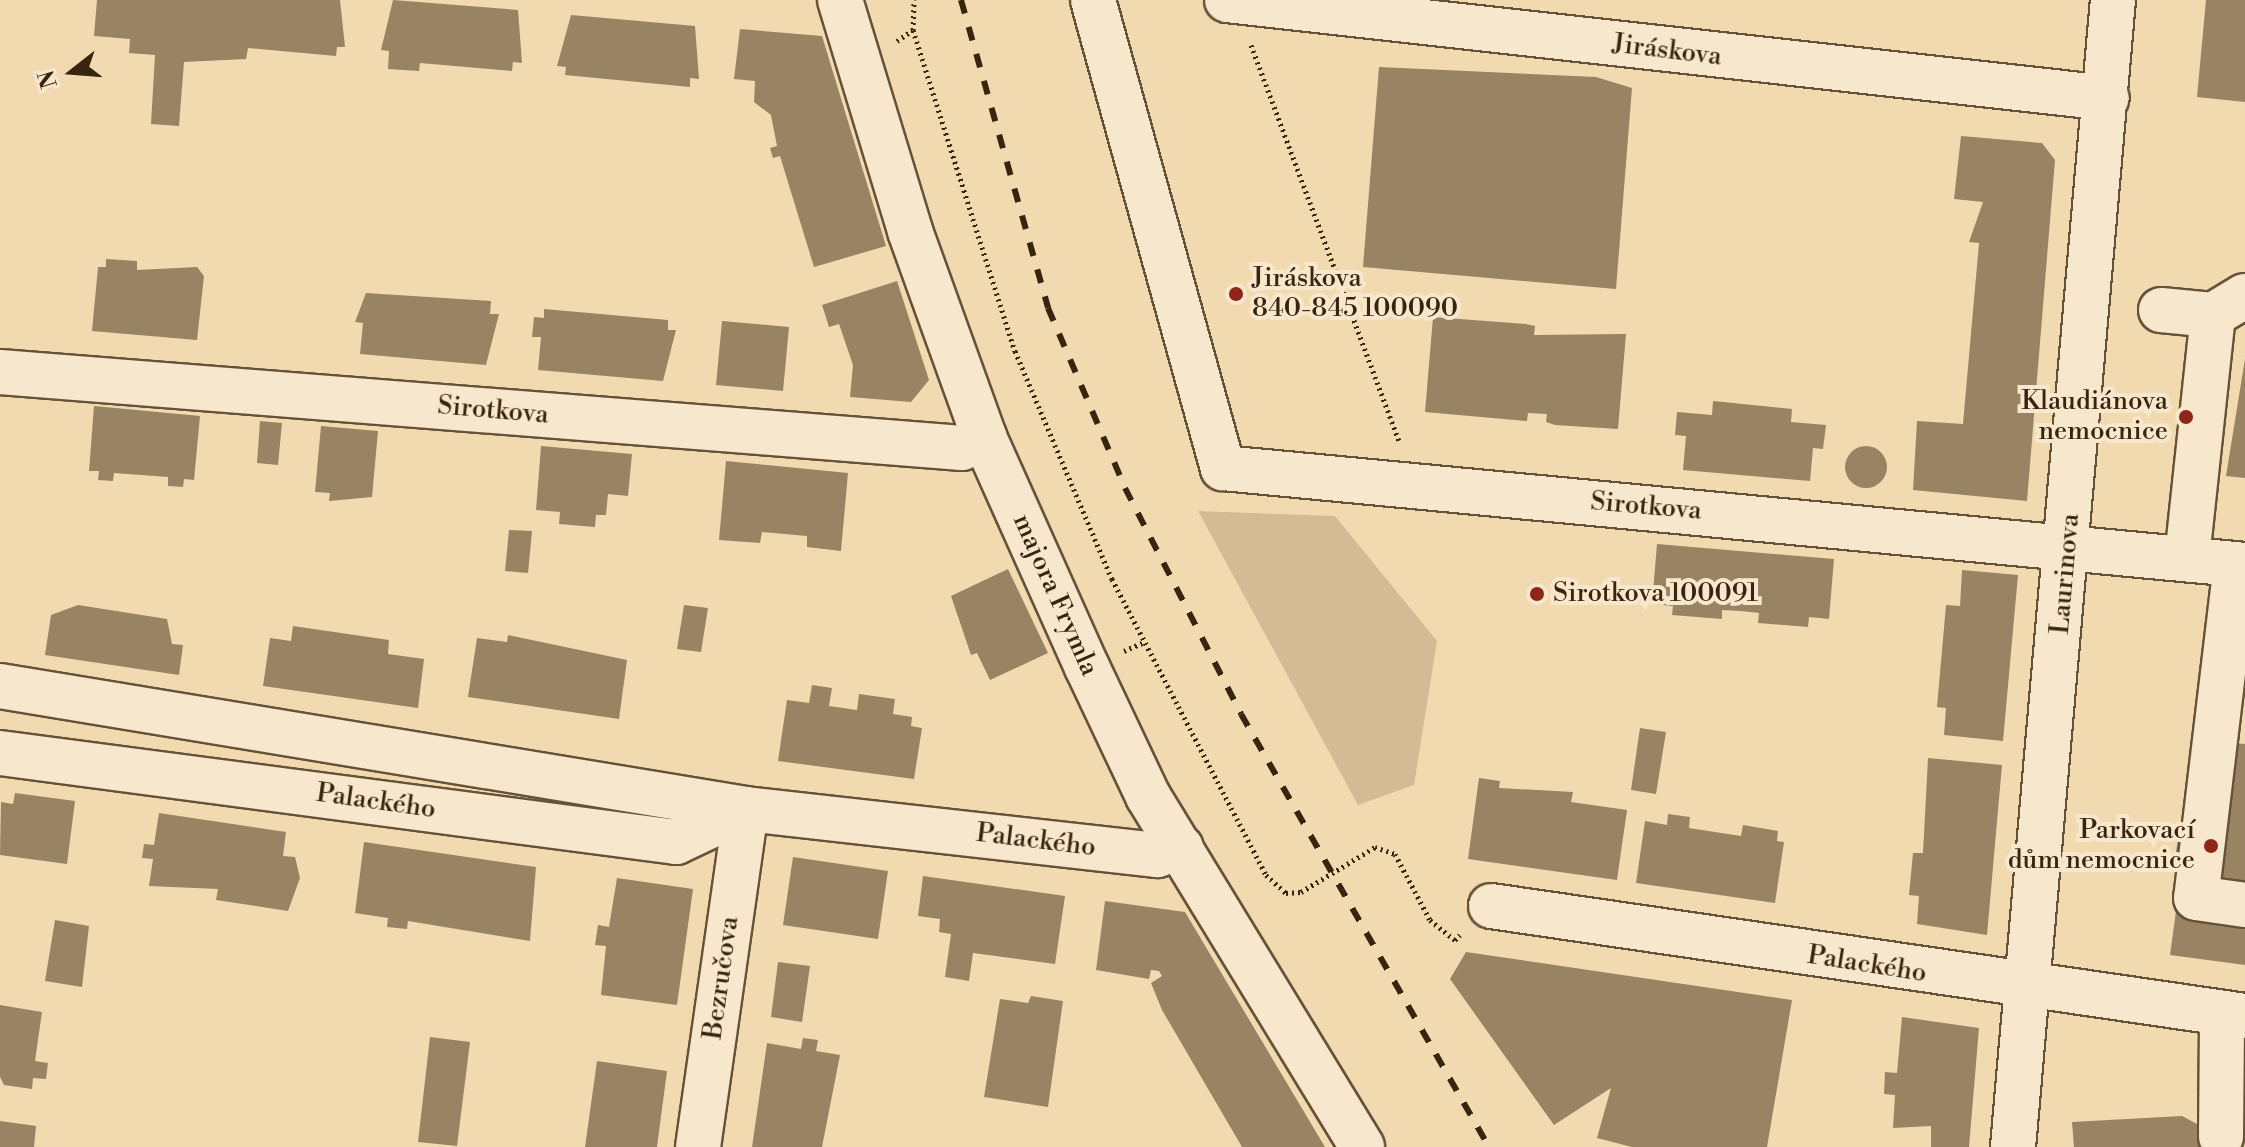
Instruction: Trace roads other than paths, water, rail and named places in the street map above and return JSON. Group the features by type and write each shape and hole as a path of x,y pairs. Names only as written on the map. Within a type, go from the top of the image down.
{"street":[{"name":"majora Frymla","path":"840,0 910,231 984,437 1148,796 1362,1147"},
{"name":"Sirotkova","path":"1093,0 1223,468 2069,546 2240,565"},
{"name":"Jiráskova","path":"1227,0 2107,98"},
{"name":"Laurinova","path":"2013,1147 2069,546 2113,0"},
{"path":"2161,310 2236,302 2187,558"},
{"name":"Sirotkova","path":"0,372 962,448 984,437"},
{"path":"2240,565 2196,898 2245,905"},
{"name":"Palackého","path":"0,686 746,809 1157,855 1181,847"},
{"name":"Palackého","path":"0,753 676,842 746,809"},
{"name":"Bezručova","path":"698,1147 746,809"},
{"name":"Palackého","path":"1491,906 2027,988 2233,1014"},
{"path":"2221,1137 2233,1014"}],"railway":[{"path":"961,0 1048,308 1125,488 1241,714 1489,1147"}],"place":[{"name":"Jiráskova 840-845 100090","path":"1236,294"},
{"name":"Klaudiánova nemocnice","path":"2186,417"},
{"name":"Sirotkova 100091","path":"1537,594"},
{"name":"Parkovací dům nemocnice","path":"2211,846"}]}
